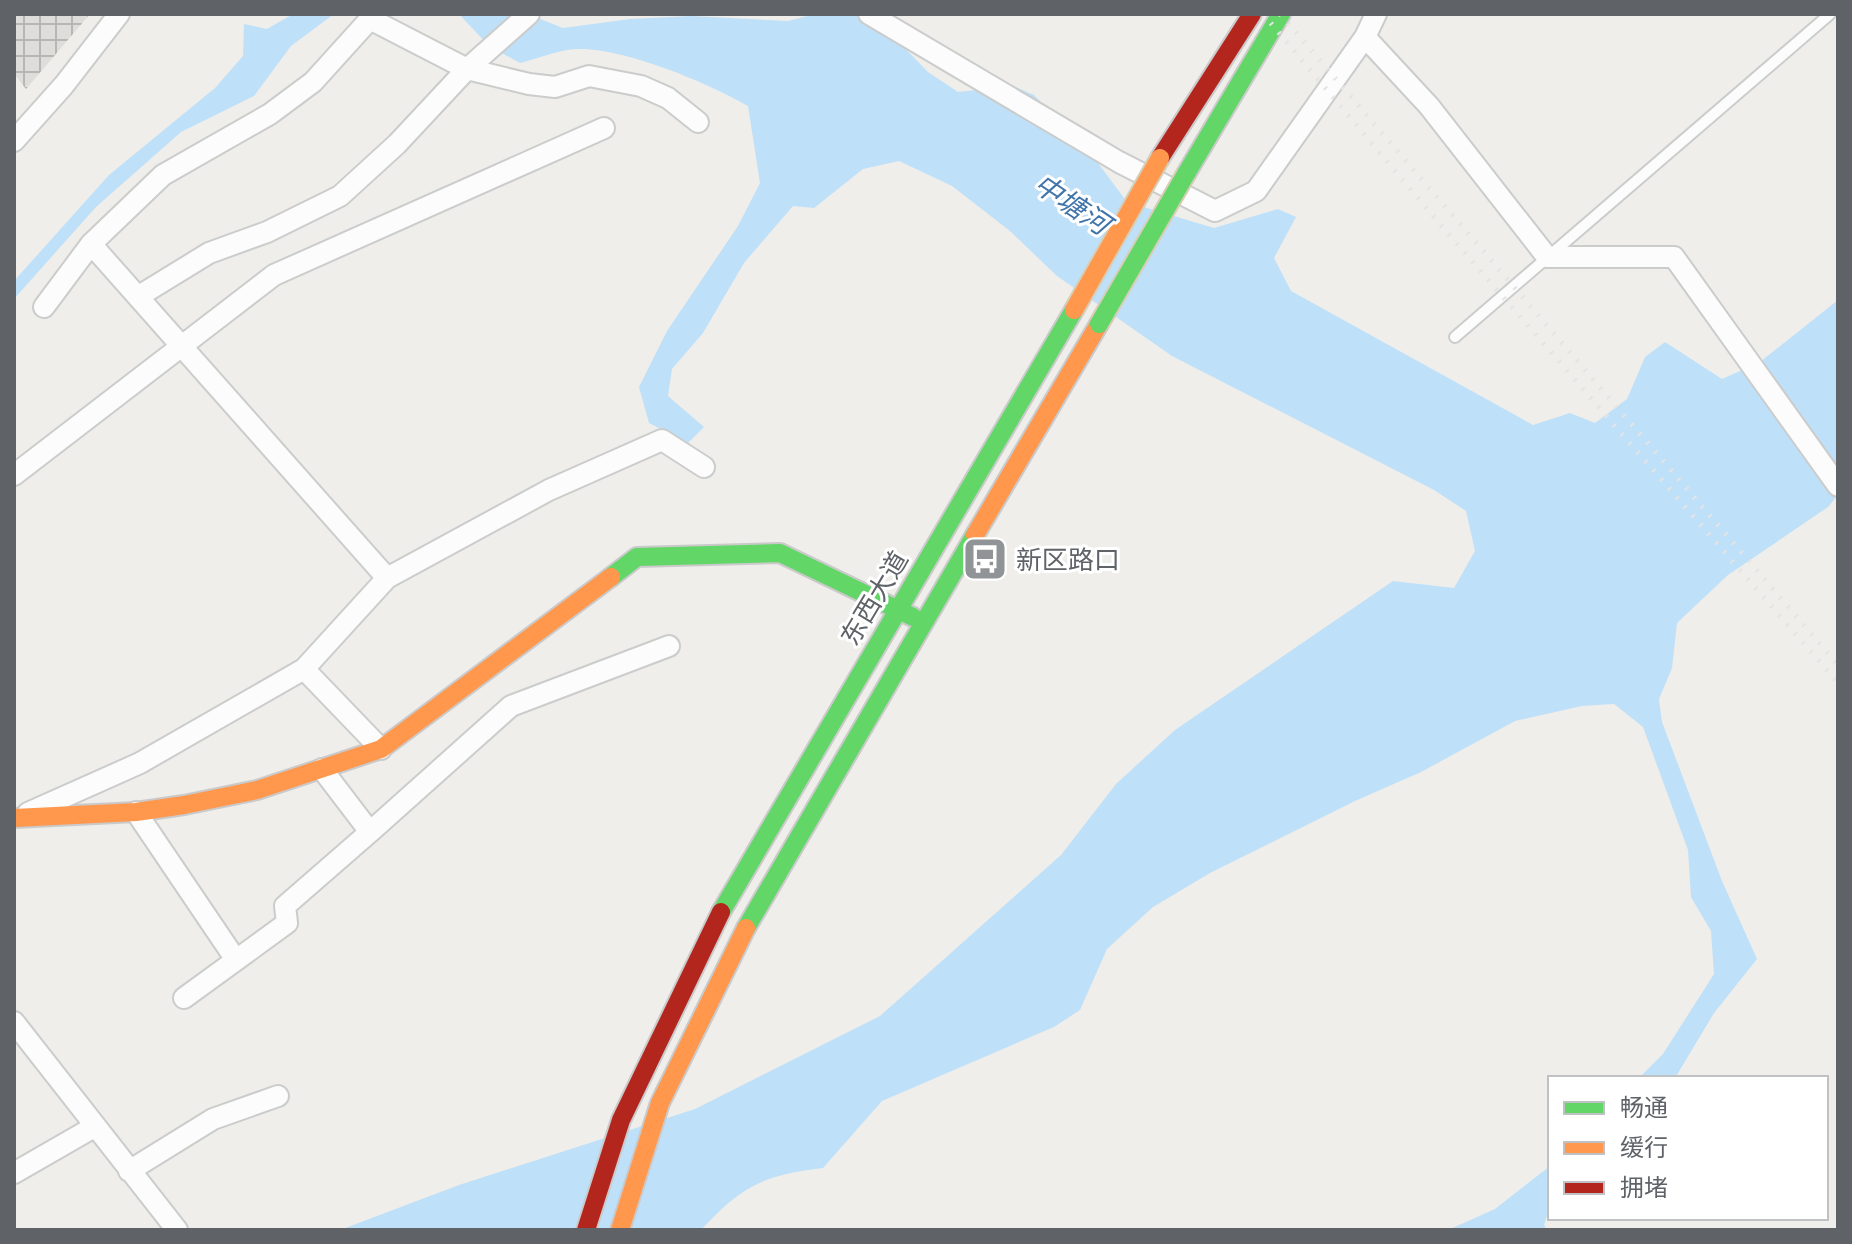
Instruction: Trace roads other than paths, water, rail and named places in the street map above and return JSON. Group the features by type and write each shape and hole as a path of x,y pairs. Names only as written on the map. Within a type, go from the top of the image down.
{"main road":[{"name":"东西大道","path":"586,1230 621,1120 731,892 1074,310 1160,158 1252,14"},
{"path":"620,1230 660,1103 732,951 1281,14"},
{"path":"15,819 136,812 257,790 381,749 637,557 780,553 925,623"}],"street":[{"path":"14,141 64,85 119,14"},
{"path":"139,296 209,253 267,232 340,196 397,144 467,69 529,14"},
{"path":"869,14 1119,162 1215,211 1256,191 1365,37 1376,14"},
{"path":"44,307 91,244 163,175 270,114 313,82 370,19 467,69 555,87 589,76 641,86 668,98 698,122"},
{"path":"1365,37 1429,106 1547,257 1674,257 1838,486"},
{"path":"14,475 274,275 604,128"},
{"path":"91,244 182,343 387,578"},
{"path":"15,819 140,763 304,669 387,578 549,490 662,440 704,467"},
{"path":"184,998 287,923 285,906 511,706 669,646"},
{"path":"304,669 381,749"},
{"path":"322,769 370,832"},
{"path":"136,812 236,960"},
{"path":"14,1022 177,1230"},
{"path":"129,1171 213,1119 278,1096"},
{"path":"14,1173 94,1127"}],"lane":[{"path":"1455,337 1830,14"}],"water":[{"path":"293,14 334,14 291,46 254,96 181,132 96,207 14,299 14,281 109,175 215,88 243,56 244,24 267,29"},
{"name":"中塘河","path":"459,14 528,14 563,28 630,19 691,16 788,21 815,14 864,14 880,23 928,72 958,92 1013,86 1034,95 1092,155 1127,202 1214,228 1278,209 1296,217 1274,258 1291,291 1533,425 1570,413 1595,423 1627,399 1645,357 1665,342 1722,379 1760,362 1838,300 1838,495 1828,507 1728,575 1677,623 1672,668 1659,699 1662,722 1722,881 1757,959 1714,1013 1676,1076 1641,1076 1663,1054 1714,974 1711,931 1691,897 1688,850 1643,727 1614,704 1582,706 1515,721 1421,772 1210,873 1153,907 1107,949 1080,1010 1054,1027 882,1101 823,1168 784,1174 755,1185 729,1203 701,1230 340,1230 459,1185 695,1109 880,1016 1061,855 1116,784 1175,730 1393,581 1454,588 1475,551 1466,511 1434,490 1172,356 1057,276 1010,231 952,186 899,161 863,169 814,208 793,206 744,263 703,333 672,369 668,396 704,427 688,443 649,423 639,387 667,331 738,226 760,183 748,106 660,66 609,52 567,50 520,63 489,46"},
{"path":"1548,1168 1548,1212 1544,1225 1547,1230 1448,1230 1495,1209"}],"railway":[{"path":"1263,14 1438,222 1838,683"},
{"path":"1280,14 1838,665"}],"place":[{"name":"新区路口","path":"985,559"}]}
